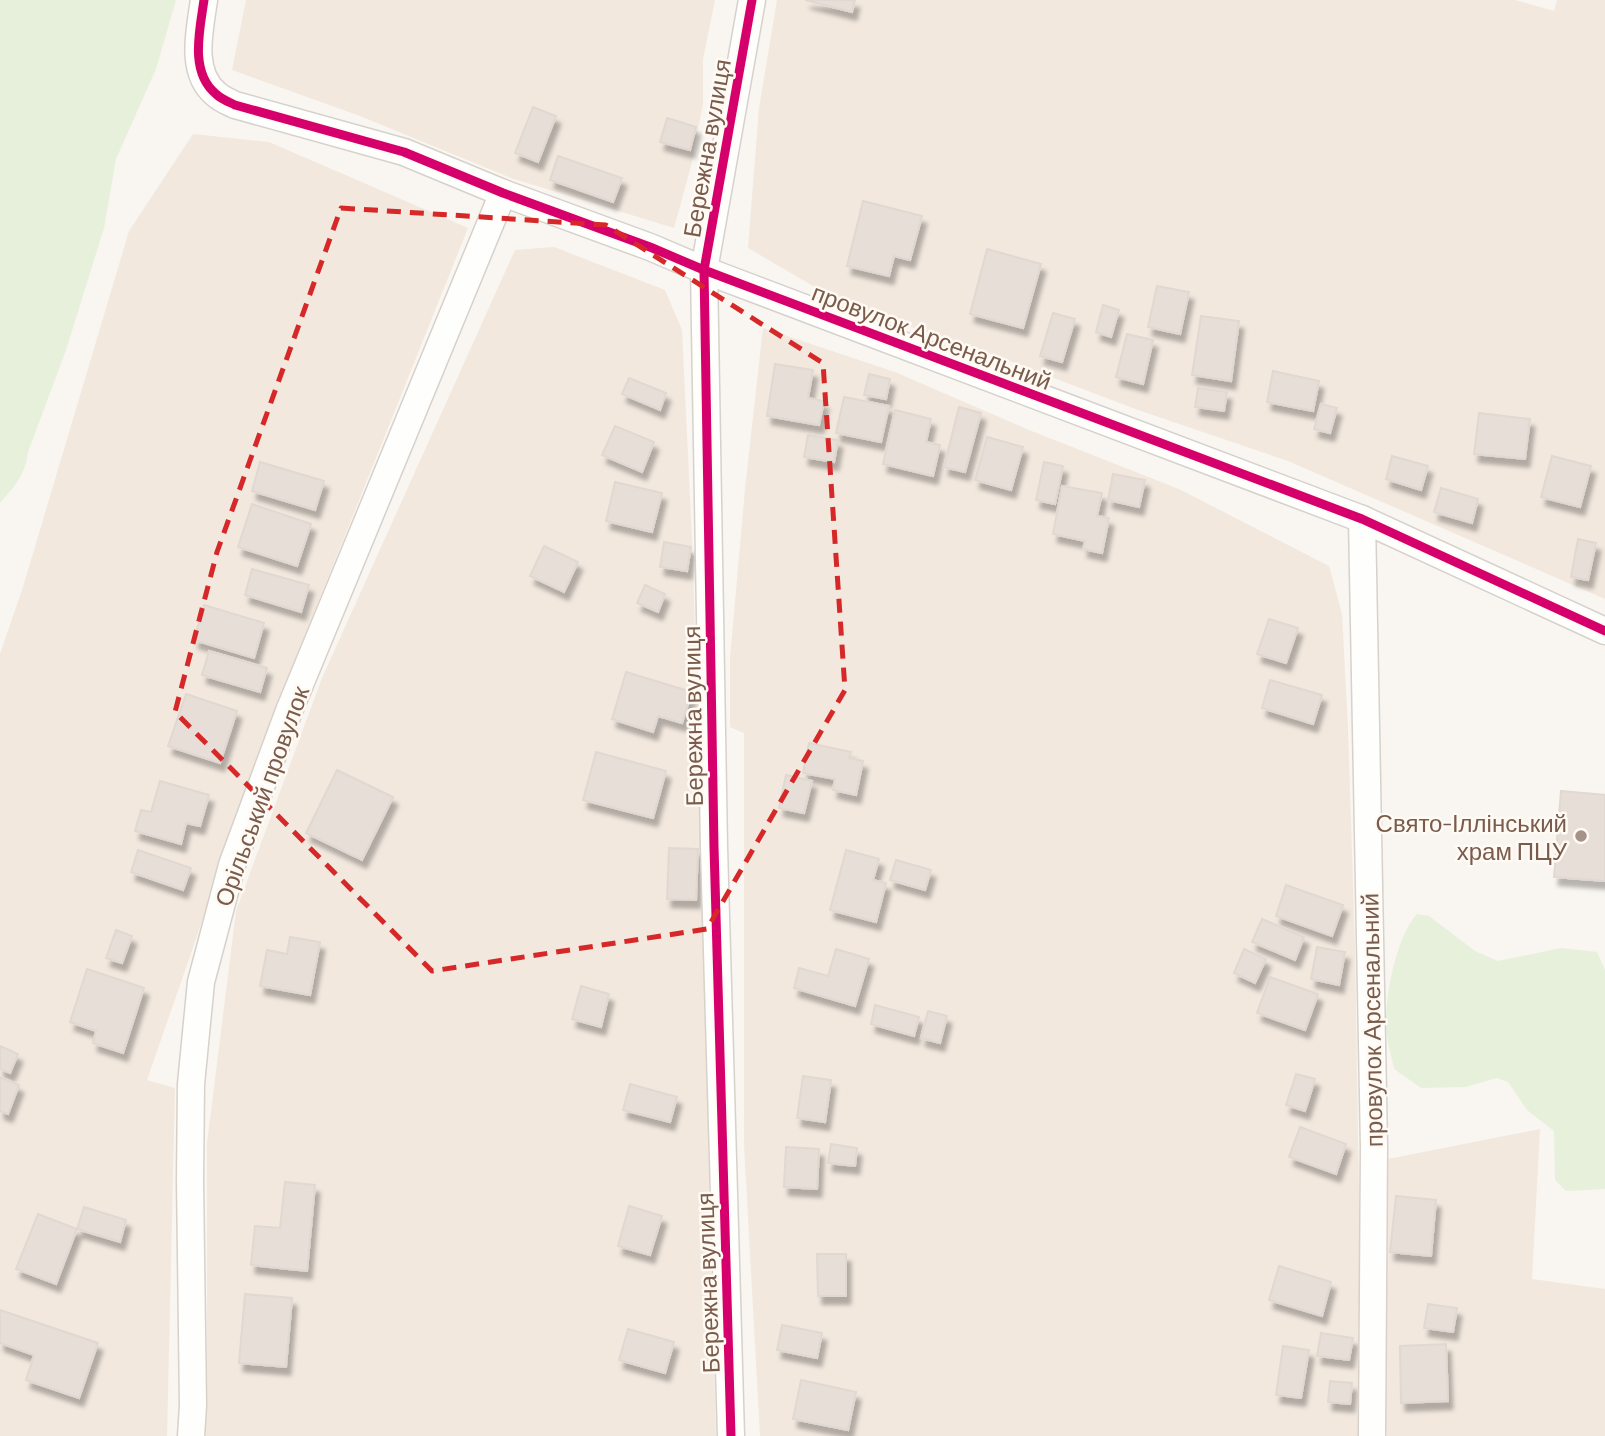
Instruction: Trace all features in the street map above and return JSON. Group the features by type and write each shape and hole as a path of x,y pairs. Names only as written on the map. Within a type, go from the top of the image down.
{"street":[{"name":"провулок Арсенальний","path":"204,0 198,50 203,78 215,94 235,105 404,152 503,193 1362,519 1605,631"},
{"name":"Бережна вулиця","path":"731,1436 714,833 704,270 752,0"},
{"name":"Орільський провулок","path":"191,1436 191,1084 201,982 232,864 285,724 503,193"},
{"name":"провулок Арсенальний","path":"1362,519 1374,1147 1372,1436"}],"highlighted area":[{"path":"341,208 606,225 823,363 845,690 707,929 432,971 175,712 217,552"}],"shaded area":[{"path":"246,0 715,0 703,59 703,104 691,166 674,228 511,178 360,116 232,70"},
{"path":"777,0 1515,0 1554,11 1557,0 1605,0 1605,599 1288,461 1138,410 994,355 846,305 748,248 759,108"},
{"path":"193,134 269,142 468,228 277,705 147,1080 175,1088 167,1436 0,1436 0,654 23,587 129,231"},
{"path":"554,247 665,290 682,330 693,560 716,1436 203,1436 207,1386 207,1143 236,911 322,678 515,250"},
{"path":"763,328 895,372 1029,430 1179,489 1329,566 1342,614 1348,729 1355,947 1363,1436 760,1436 744,1144 744,733 730,727 730,658"},
{"path":"1540,1129 1532,1279 1605,1289 1605,1436 1387,1436 1385,1400 1388,1159"}],"green space":[{"path":"0,0 176,0 156,69 116,159 104,228 66,350 22,474 0,503"},
{"path":"1417,914 1429,916 1475,951 1498,961 1561,948 1597,952 1605,970 1605,1189 1566,1191 1555,1180 1554,1131 1527,1110 1508,1082 1497,1078 1465,1087 1421,1088 1394,1069 1386,1023 1389,990 1397,954 1409,924"}],"building":[{"path":"805,0 855,0 852,12"},
{"path":"533,107 556,116 538,162 515,153"},
{"path":"667,118 696,127 690,150 660,142"},
{"path":"558,156 622,178 613,202 550,180"},
{"path":"863,201 922,216 910,260 894,256 889,276 847,266"},
{"path":"987,249 1041,264 1023,328 970,314"},
{"path":"1157,286 1189,292 1180,334 1148,327"},
{"path":"1103,305 1119,310 1111,337 1096,332"},
{"path":"1053,313 1075,319 1062,362 1040,356"},
{"path":"1201,316 1239,321 1231,381 1192,375"},
{"path":"1127,334 1153,340 1143,384 1116,377"},
{"path":"775,364 813,370 808,398 824,401 819,425 767,416"},
{"path":"1273,371 1319,381 1313,411 1267,402"},
{"path":"869,374 890,379 886,399 864,395"},
{"path":"629,378 666,393 660,410 622,394"},
{"path":"1198,388 1227,392 1224,411 1195,407"},
{"path":"844,397 889,406 881,442 836,433"},
{"path":"1321,404 1337,408 1330,433 1314,429"},
{"path":"959,407 981,413 965,472 944,467"},
{"path":"895,410 931,419 926,442 940,445 933,476 883,464"},
{"path":"1479,413 1530,419 1525,459 1474,454"},
{"path":"615,426 654,442 642,472 602,455"},
{"path":"808,435 838,440 834,462 804,457"},
{"path":"987,437 1023,447 1011,490 975,480"},
{"path":"1392,456 1428,466 1421,490 1386,479"},
{"path":"1552,456 1591,466 1580,507 1541,497"},
{"path":"260,462 324,481 315,510 252,491"},
{"path":"1044,462 1063,466 1055,504 1036,500"},
{"path":"1113,474 1145,480 1139,507 1108,500"},
{"path":"615,482 662,493 652,532 606,521"},
{"path":"1062,486 1102,493 1097,516 1109,518 1102,553 1083,549 1085,541 1053,534"},
{"path":"1441,488 1478,499 1472,523 1434,512"},
{"path":"252,504 311,524 297,566 238,547"},
{"path":"1578,539 1596,543 1588,580 1571,577"},
{"path":"664,542 691,547 687,571 660,567"},
{"path":"544,546 578,562 564,592 530,576"},
{"path":"252,569 309,585 301,612 245,595"},
{"path":"645,585 665,594 658,612 637,603"},
{"path":"204,605 264,623 254,658 194,640"},
{"path":"1269,619 1298,628 1286,663 1257,654"},
{"path":"209,651 267,668 260,692 202,675"},
{"path":"626,672 692,692 682,723 658,716 653,732 612,719"},
{"path":"1270,680 1322,695 1313,724 1262,708"},
{"path":"186,694 237,711 220,763 168,746"},
{"path":"809,743 851,752 849,758 863,761 856,795 833,790 835,779 803,773"},
{"path":"596,752 666,771 653,818 583,800"},
{"path":"337,770 393,797 362,860 306,833"},
{"path":"786,775 812,781 804,813 779,808"},
{"path":"160,781 209,795 200,826 186,823 181,844 135,831 141,810 151,812"},
{"name":"Свято-Іллінський храм ПЦУ","path":"1561,791 1605,795 1605,881 1554,877"},
{"path":"669,848 698,849 696,900 667,899"},
{"path":"138,850 191,868 183,890 131,872"},
{"path":"846,850 879,859 873,880 886,883 876,922 830,910"},
{"path":"896,860 931,870 925,890 890,880"},
{"path":"1286,885 1343,905 1332,936 1276,916"},
{"path":"1262,919 1304,937 1295,960 1252,942"},
{"path":"116,930 132,936 122,963 106,958"},
{"path":"290,937 320,942 310,995 260,986 267,950 287,954"},
{"path":"1317,947 1345,952 1339,985 1311,979"},
{"path":"836,949 869,959 855,1006 794,988 799,968 828,976"},
{"path":"1244,949 1266,959 1255,983 1234,973"},
{"path":"87,969 144,988 123,1053 93,1043 96,1031 70,1022"},
{"path":"1270,977 1318,994 1305,1030 1257,1013"},
{"path":"581,986 609,994 601,1027 572,1019"},
{"path":"875,1005 919,1017 914,1036 871,1024"},
{"path":"928,1011 947,1016 940,1043 921,1038"},
{"path":"0,1046 18,1054 10,1073 0,1069"},
{"path":"1296,1074 1315,1079 1305,1111 1286,1105"},
{"path":"803,1076 831,1080 825,1122 797,1118"},
{"path":"0,1077 19,1085 8,1114 0,1111"},
{"path":"630,1084 677,1097 670,1122 623,1110"},
{"path":"1300,1127 1346,1144 1336,1174 1289,1157"},
{"path":"831,1144 857,1148 855,1166 828,1163"},
{"path":"786,1147 819,1149 817,1189 784,1187"},
{"path":"285,1182 315,1185 307,1271 251,1265 255,1226 280,1228"},
{"path":"1396,1196 1436,1200 1431,1256 1390,1252"},
{"path":"629,1206 662,1216 650,1255 618,1246"},
{"path":"84,1207 126,1220 120,1242 77,1229"},
{"path":"38,1214 77,1229 56,1284 16,1269"},
{"path":"817,1254 846,1254 846,1296 818,1296"},
{"path":"1279,1266 1331,1282 1322,1316 1269,1300"},
{"path":"245,1294 292,1298 286,1367 239,1363"},
{"path":"1428,1304 1457,1308 1453,1332 1424,1328"},
{"path":"0,1310 98,1343 79,1398 26,1380 34,1355 0,1343"},
{"path":"782,1325 822,1333 817,1358 777,1350"},
{"path":"628,1329 674,1342 665,1373 619,1360"},
{"path":"1321,1333 1353,1338 1349,1360 1317,1356"},
{"path":"1446,1344 1448,1401 1401,1403 1400,1346"},
{"path":"1283,1346 1309,1350 1301,1398 1276,1395"},
{"path":"801,1380 856,1392 848,1430 793,1419"},
{"path":"1330,1381 1352,1383 1350,1404 1328,1402"}],"cycle path":[{"path":"204,0 198,50 202,74 216,94 235,105 404,152 503,193 1362,519 1605,631"},
{"path":"731,1436 714,847 704,270 752,0"}],"place":[{"name":"Свято-Іллінський храм ПЦУ","path":"1581,836"}]}
